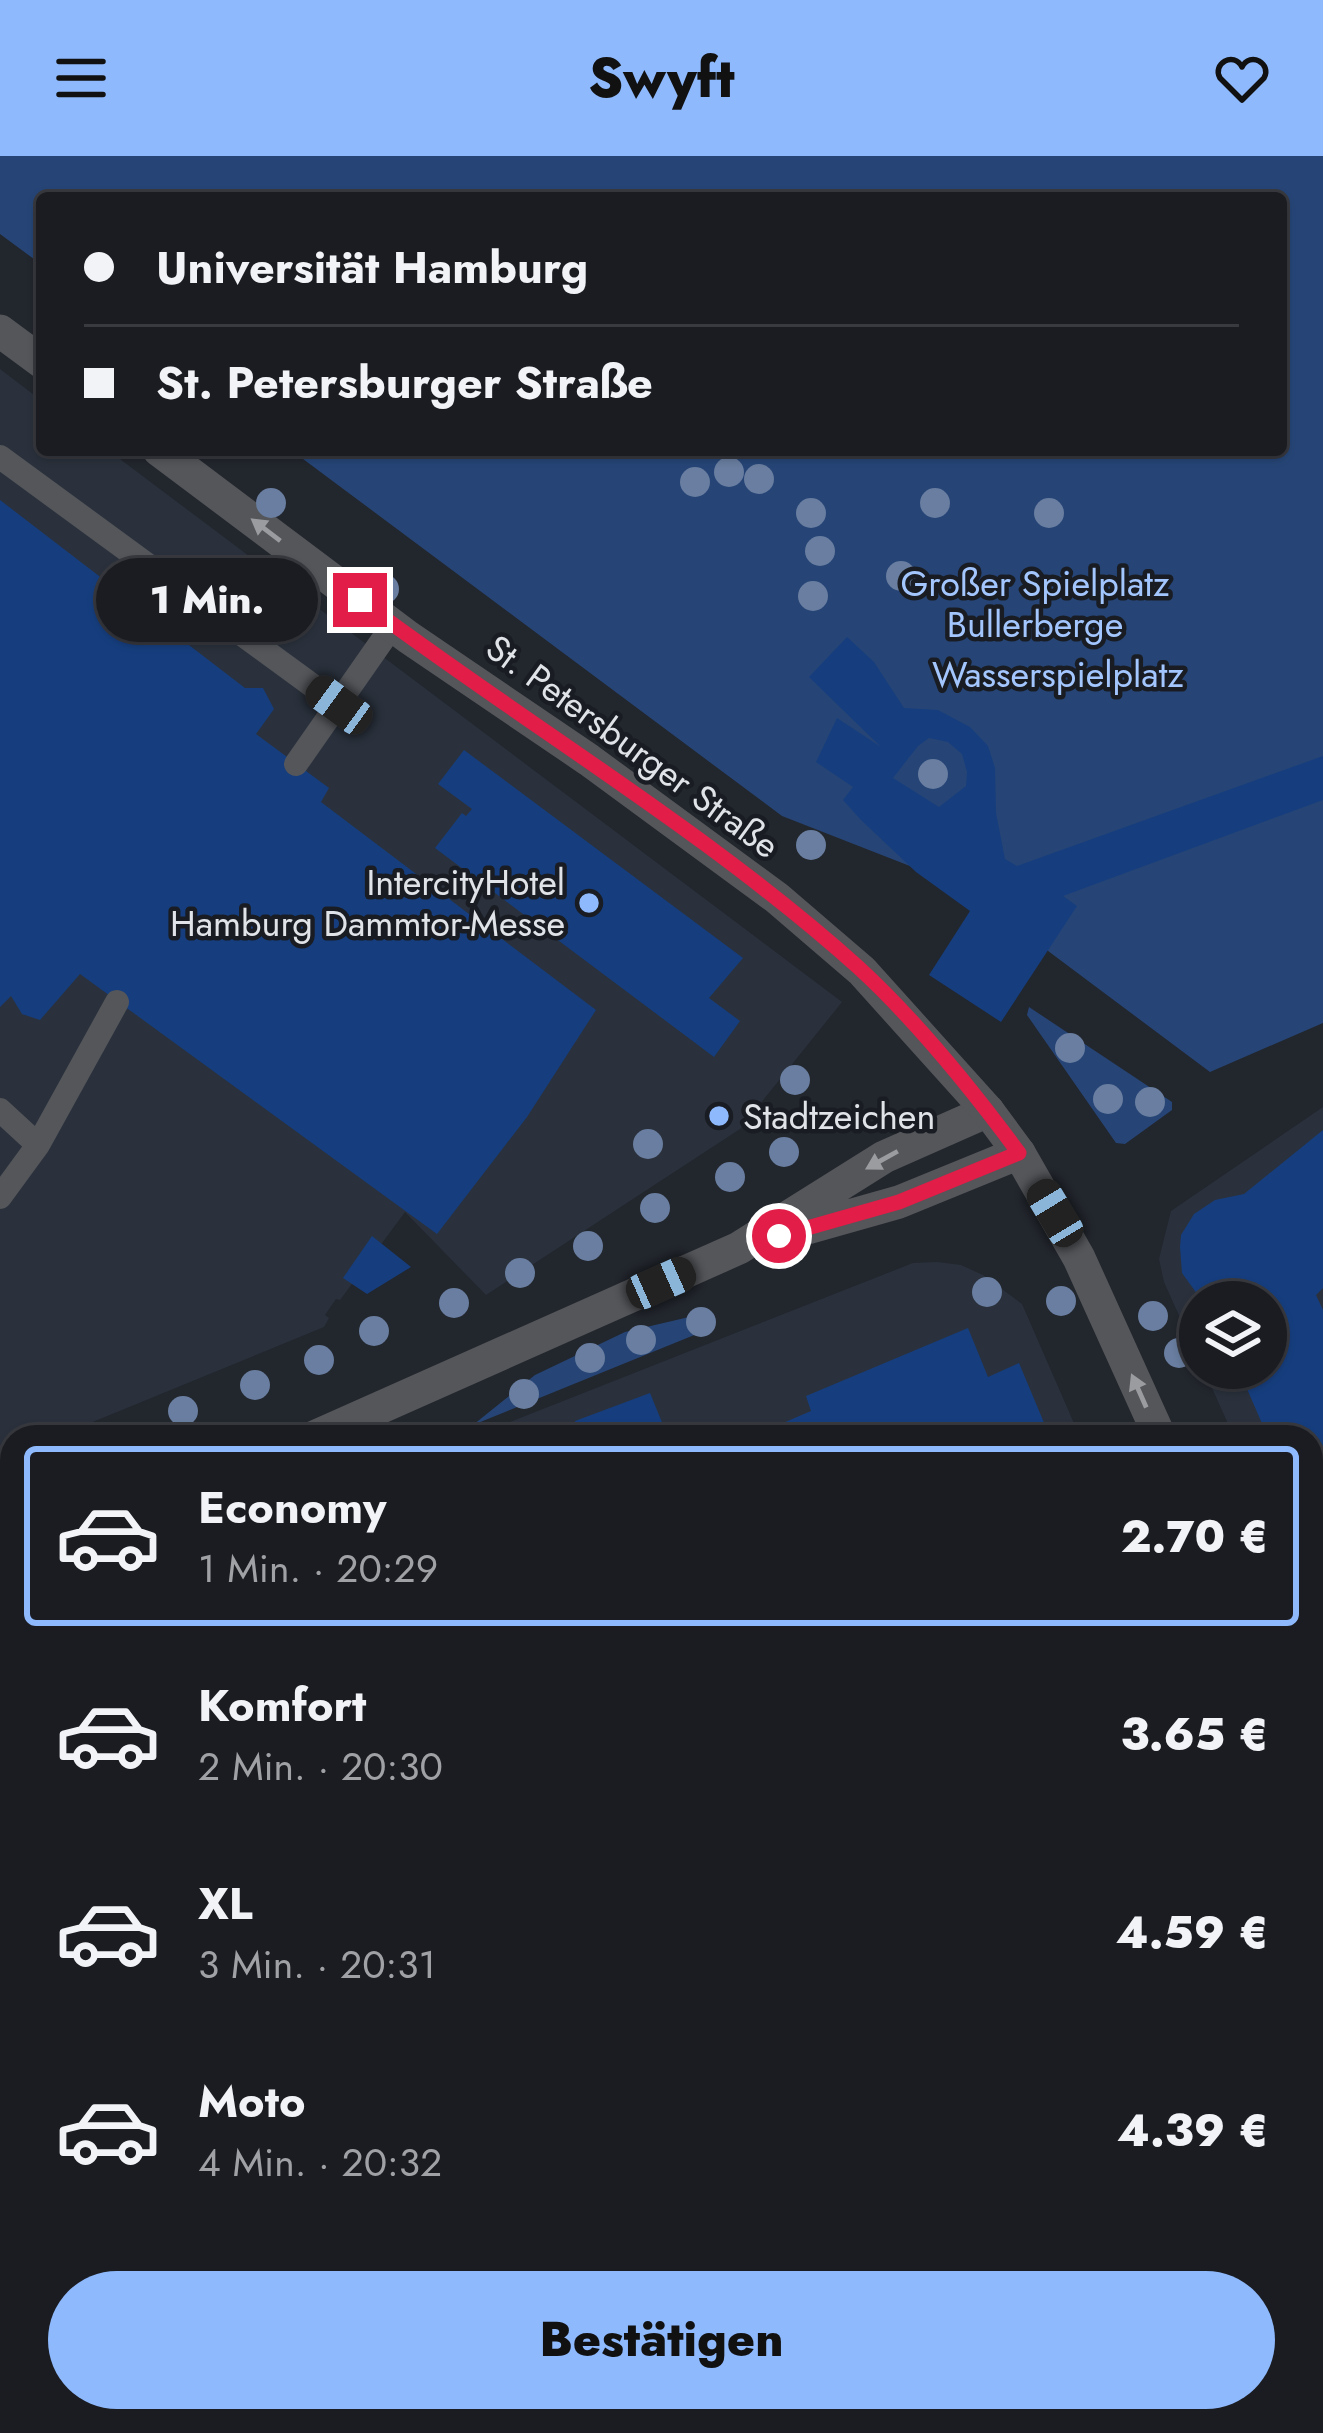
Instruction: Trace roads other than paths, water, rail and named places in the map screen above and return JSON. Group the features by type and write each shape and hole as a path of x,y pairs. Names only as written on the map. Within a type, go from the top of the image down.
{"street":[{"path":"0,331 36,358"},
{"name":"St. Petersburger Straße","path":"167,456 393,626 589,760 777,898 862,971 988,1111 1019,1153 1078,1258 1155,1425"},
{"path":"373,1425 739,1248 884,1157 988,1111"},
{"path":"739,1248 899,1202 1019,1153"}],"lane":[{"path":"0,457 339,705"},
{"path":"296,764 393,626"},
{"path":"0,1197 38,1145 117,1002"},
{"path":"0,1110 38,1145"}],"place":[{"name":"IntercityHotel Hamburg Dammtor-Messe","path":"589,903"},
{"name":"Stadtzeichen","path":"719,1116"}],"park label":[{"name":"Großer Spielplatz Bullerberge","path":"1035,604"},
{"name":"Wasserspielplatz","path":"1058,674"}]}
